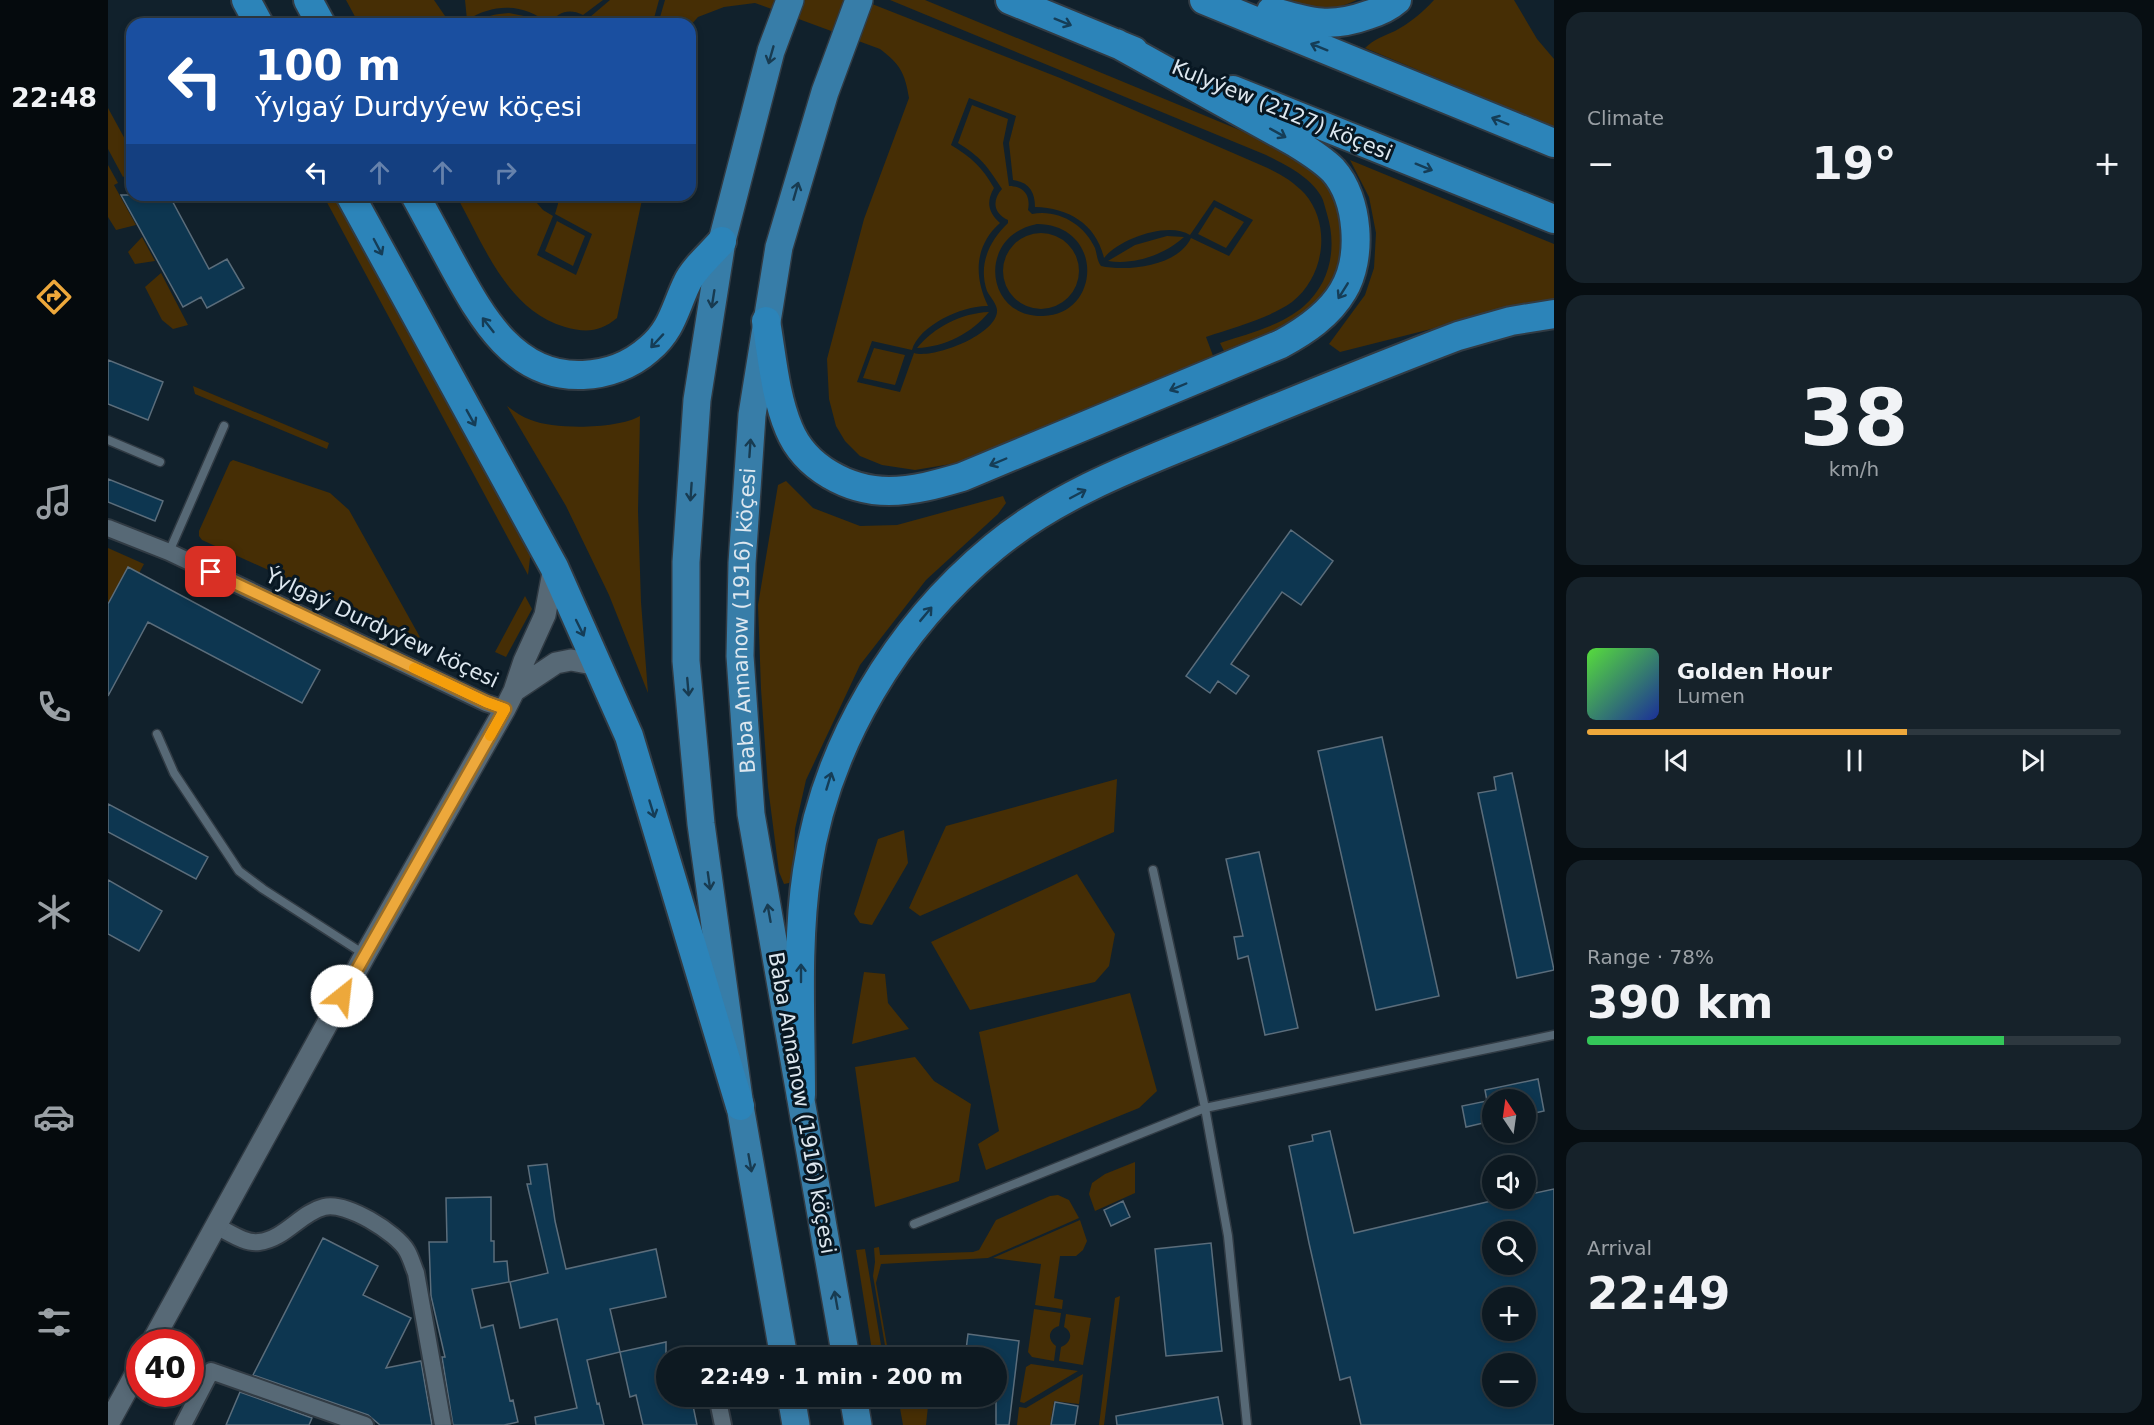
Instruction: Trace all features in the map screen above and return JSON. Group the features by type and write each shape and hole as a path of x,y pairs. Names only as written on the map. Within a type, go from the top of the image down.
{"highway":[{"path":"246,0 256,18"},
{"path":"308,0 318,18"},
{"name":"Kulyýew (2127) köçesi","path":"1010,0 1554,219"},
{"path":"1204,0 1554,143"},
{"path":"1232,0 1306,21 1332,24 1349,22 1375,13 1397,0"},
{"path":"766,321 781,407 789,430 799,448 812,462 845,483 888,492 909,490 962,477 1281,344 1305,331 1322,317 1342,293 1355,261 1354,222 1340,180 1316,155 1116,44"},
{"path":"353,201 554,567 598,665 632,747 740,1106"},
{"path":"418,201 479,312 495,333 511,350 531,363 575,375 593,374 619,367 636,360 651,348 664,334 675,314 687,281 722,241"},
{"path":"801,1095 801,937 806,881 822,804 832,771 858,718 900,645 955,582 995,546 1041,514 1122,471 1458,336 1510,321 1554,314"}],"main road":[{"path":"782,1347 740,1106 701,824 686,661 686,562 697,400 722,241 771,51 790,0"},
{"name":"Baba Annanow (1916) köçesi","path":"844,1347 751,814 740,656 742,563 752,415 779,247 825,92 859,0"},
{"path":"793,1407 796,1425"},
{"path":"855,1407 858,1425"}],"street":[{"name":"Ýylgaý Durdyýew köçesi","path":"108,528 169,552 476,698 510,700"},
{"path":"159,1329 365,954 510,700 524,661 545,615 554,567"},
{"path":"510,700 556,663 570,660 598,665"},
{"path":"216,1226 248,1241 258,1242 283,1233 325,1206 338,1207 360,1215 395,1236 407,1251 416,1273 442,1425"},
{"path":"183,1425 211,1371 365,1425"},
{"path":"108,1424 126,1391"},
{"path":"719,1407 723,1425"}],"lane":[{"path":"169,552 224,426"},
{"path":"108,440 160,462"},
{"path":"157,734 174,773 239,871 263,889 365,954"},
{"path":"1153,870 1205,1108 1228,1236 1247,1425"},
{"path":"914,1224 1205,1108 1554,1035"}],"shaded area":[{"path":"346,0 434,0 447,18 356,18"},
{"path":"465,0 603,0 583,15 564,12 555,18 540,18 519,9 498,8 467,18"},
{"path":"610,0 659,0 654,18 589,18"},
{"path":"665,0 862,0 1060,78 1263,166 1291,181 1305,194 1314,207 1319,221 1321,251 1317,265 1303,291 1283,308 1262,318 1206,337 1215,361 957,463 915,470 882,465 860,456 845,441 836,426 829,399 827,359 864,219 909,98 906,82 892,59 880,49 755,3 724,7 696,19 660,18","holes":["969,98 1016,116 1009,143 1013,180 1027,185 1034,197 1035,207 1070,215 1088,227 1095,236 1104,258 1121,244 1144,234 1169,230 1181,231 1190,235 1214,200 1253,220 1229,256 1191,238 1185,247 1164,261 1138,267 1101,266 1090,239 1077,225 1060,216 1032,214 1028,210 1029,205 1025,192 1009,186 1003,143 1008,119 972,105 958,143 983,163 1002,189 996,206 999,214 1008,220 995,238 985,263 987,291 997,309 994,321 975,337 949,349 923,354 914,353 900,392 857,382 872,341 912,350 923,332 944,318 967,309 988,306 980,284 979,262 985,242 1000,223 993,215 989,202 994,188 976,163 951,145","1037,224 1059,228 1075,239 1084,253 1087,270 1085,287 1076,301 1062,312 1043,316 1024,313 1009,304 1000,291 995,275 997,259 1004,244 1017,231"]},
{"path":"890,0 925,0 1271,143 1320,175 1335,198 1343,230 1341,270 1310,314 1226,355 1220,343 1264,328 1295,313 1313,297 1326,275 1331,251 1330,226 1323,200 1316,189 1296,172 1266,155"},
{"path":"1281,0 1357,0 1336,7 1319,9"},
{"path":"1434,0 1514,0 1537,39 1554,59 1554,127 1365,48 1406,24"},
{"path":"509,13 528,18 484,18"},
{"path":"108,108 126,141 126,175 123,177 108,149"},
{"path":"1350,160 1554,244 1554,303 1451,324 1340,352 1329,344 1365,295 1374,268 1376,233 1369,197"},
{"path":"108,165 118,183 114,185 136,225 116,230 108,217"},
{"path":"326,201 343,201 531,550 528,575"},
{"path":"459,201 535,201 543,210 553,216 537,255 576,275 592,234 555,214 558,201 642,201 617,318 599,329 580,330 565,327 527,306 512,291 487,254"},
{"path":"1215,207 1244,222 1226,248 1198,234"},
{"path":"557,221 585,236 573,266 545,251"},
{"path":"1041,233 1055,236 1068,244 1076,257 1079,271 1076,285 1068,298 1055,306 1041,309 1027,306 1014,298 1006,285 1003,271 1006,257 1014,244 1027,236"},
{"path":"1167,236 1184,237 1167,249 1149,257 1139,260 1108,261 1135,245"},
{"path":"142,237 155,261 135,264 128,252"},
{"path":"161,273 188,325 173,329 162,320 145,287"},
{"path":"989,312 975,326 957,338 938,345 917,348 949,322 969,315"},
{"path":"874,348 905,355 895,385 863,378"},
{"path":"193,386 329,443 327,449 195,394"},
{"path":"507,406 528,419 570,427 617,424 640,416 638,511 641,602 648,693 609,595 566,506"},
{"path":"233,460 330,493 349,510 421,639 202,540 199,531 230,462"},
{"path":"786,481 813,508 860,526 897,525 1003,496 1006,503 998,514 926,580 860,665 806,780 795,829 793,878 789,883 784,884 779,872 768,787 758,605 778,485"},
{"path":"108,548 144,564 108,631"},
{"path":"525,596 532,609 506,657 495,652"},
{"path":"1117,779 1114,832 920,916 909,908 946,826"},
{"path":"904,830 908,863 872,925 860,923 854,914 878,839"},
{"path":"1077,874 1115,934 1109,966 1095,982 970,1010 931,942"},
{"path":"864,972 885,974 888,1003 909,1029 852,1044"},
{"path":"1130,993 1157,1091 1139,1108 986,1170 978,1144 999,1131 979,1032"},
{"path":"915,1057 934,1081 971,1104 959,1181 875,1207 855,1067"},
{"path":"1135,1162 1135,1193 1095,1211 1089,1194 1092,1183 1105,1174"},
{"path":"1058,1195 1069,1200 1079,1218 988,1258 881,1264 876,1283 887,1347 885,1347 873,1276 874,1248 879,1247 880,1255 973,1252 979,1250 996,1220 1050,1196"},
{"path":"1080,1220 1087,1241 1083,1250 1076,1256 1060,1256 1054,1298 1063,1300 1062,1309 1035,1305 1041,1264 993,1258"},
{"path":"865,1249 881,1347 871,1347 856,1250"},
{"path":"1120,1296 1104,1425 1099,1425 1115,1298"},
{"path":"1034,1309 1061,1313 1059,1326 1055,1327 1050,1335 1051,1341 1056,1346 1054,1361 1032,1357 1028,1352"},
{"path":"1066,1314 1091,1318 1083,1365 1059,1361 1061,1347 1070,1337 1064,1327"},
{"path":"1031,1364 1078,1371 1024,1403 1020,1402 1026,1367"},
{"path":"1083,1374 1079,1404 1054,1401 1050,1425 1017,1425 1019,1407 1026,1408"},
{"path":"900,1407 928,1407 926,1425 903,1425"}],"building":[{"path":"121,195 126,195 126,201 172,201 209,269 227,259 244,288 207,308 201,297 183,307"},
{"path":"108,360 163,382 148,420 108,404"},
{"path":"108,479 163,501 155,521 108,502"},
{"path":"1291,530 1333,561 1301,605 1282,592 1231,664 1249,676 1236,694 1218,681 1210,693 1186,676"},
{"path":"128,567 320,670 302,703 148,622 108,696 108,604"},
{"path":"1382,737 1439,996 1376,1010 1318,751"},
{"path":"1512,773 1554,970 1517,978 1478,793 1496,790 1494,777"},
{"path":"108,804 208,857 196,879 108,832"},
{"path":"1259,852 1298,1028 1265,1035 1248,956 1238,959 1234,937 1243,936 1226,859"},
{"path":"108,880 162,911 139,951 108,934"},
{"path":"1538,1079 1544,1111 1536,1113 1536,1089 1490,1089"},
{"path":"1482,1102 1482,1123 1466,1127 1462,1106"},
{"path":"1330,1131 1354,1233 1482,1203 1482,1209 1536,1209 1536,1193 1554,1189 1554,1425 1361,1425 1350,1377 1340,1380 1289,1146 1313,1141 1312,1135"},
{"path":"547,1164 555,1221 566,1269 656,1249 666,1297 610,1309 620,1352 587,1360 604,1425 536,1425 535,1417 577,1408 557,1319 520,1328 510,1282 548,1273 527,1184 531,1184 528,1166"},
{"path":"491,1197 491,1241 494,1241 494,1262 507,1261 509,1282 472,1289 481,1328 493,1325 510,1401 513,1400 518,1422 504,1425 453,1425 442,1357 445,1357 431,1296 429,1242 447,1242 446,1198"},
{"path":"1123,1201 1130,1217 1111,1226 1104,1210"},
{"path":"323,1238 378,1266 363,1295 411,1318 386,1368 421,1361 432,1425 380,1425 368,1415 253,1375"},
{"path":"1211,1243 1222,1351 1166,1356 1155,1249"},
{"path":"968,1334 1019,1341 1009,1425 996,1425 996,1407 1007,1407 1007,1347 966,1347"},
{"path":"666,1342 666,1347 656,1347 656,1407 693,1407 697,1425 643,1425 636,1395 630,1397 620,1352"},
{"path":"240,1392 312,1418 309,1425 226,1425"},
{"path":"1218,1397 1223,1425 1117,1425 1116,1416"},
{"path":"1055,1402 1078,1406 1075,1425 1051,1425"}],"slow traffic":[{"path":"414,668 505,709 490,736"}],"route":[{"path":"211,572 505,709 342,996"}]}
